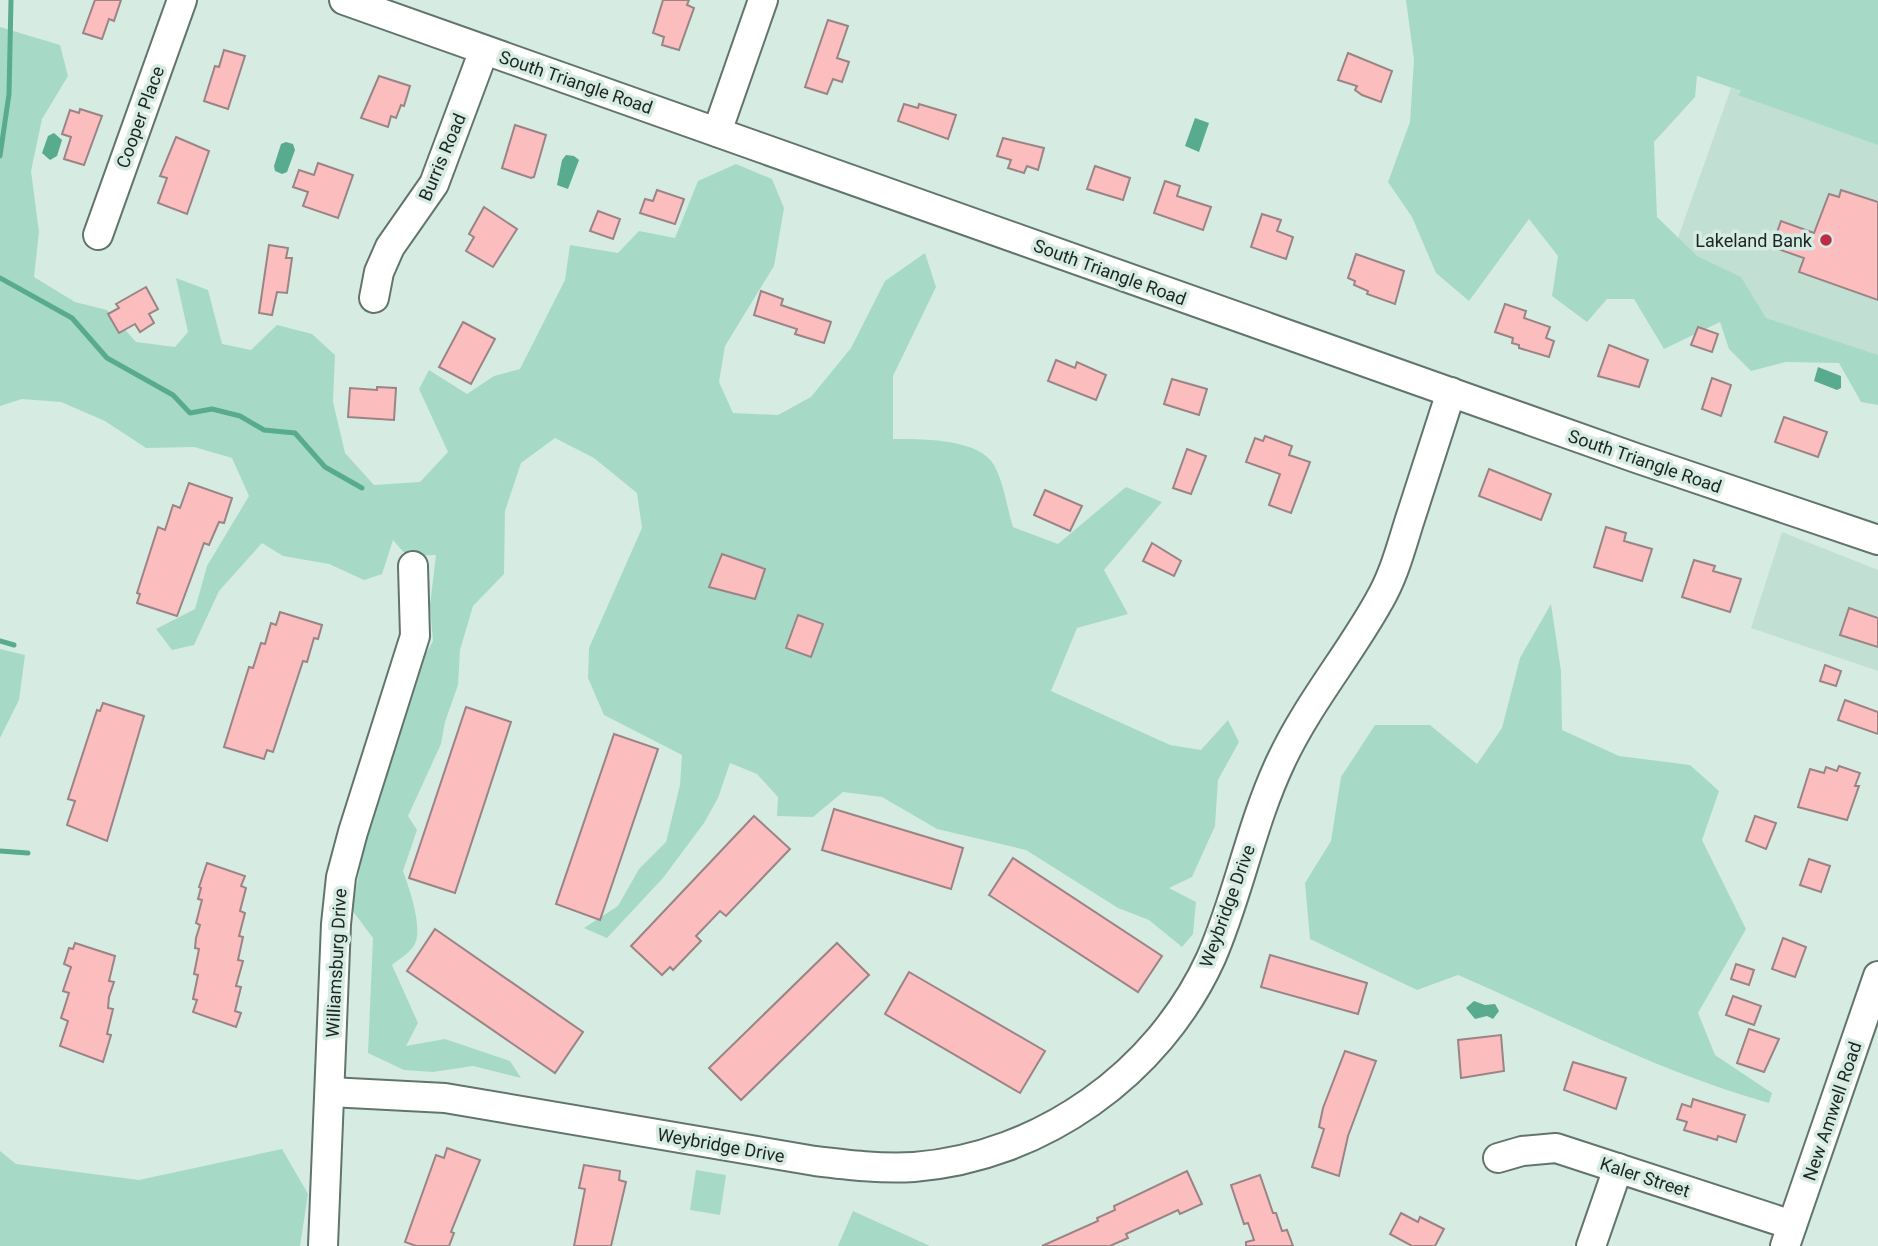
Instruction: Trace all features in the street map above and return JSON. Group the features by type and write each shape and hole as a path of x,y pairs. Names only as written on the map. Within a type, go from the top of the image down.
{"street":[{"name":"Cooper Place","path":"98,235 182,0"},
{"name":"South Triangle Road","path":"344,0 1451,392 1878,540"},
{"path":"717,132 763,0"},
{"name":"Burris Road","path":"374,298 379,272 390,247 434,184 484,50"},
{"name":"Weybridge Drive","path":"330,1092 445,1098 805,1160 876,1168 913,1167 974,1157 1041,1132 1069,1116 1101,1094 1143,1058 1189,1000 1224,926 1270,785 1283,756 1380,600 1393,571 1451,392"},
{"name":"Williamsburg Drive","path":"323,1246 336,924 341,877 415,636 414,566"},
{"name":"New Amwell Road","path":"1788,1236 1878,976"},
{"name":"Kaler Street","path":"1497,1158 1522,1151 1556,1147 1618,1168 1788,1236"},
{"path":"1591,1246 1618,1168"}],"shaded area":[{"path":"1406,0 1878,0 1878,145 1738,95 1741,91 1697,76 1695,97 1654,142 1657,217 1697,256 1741,277 1766,318 1878,355 1878,405 1861,402 1839,363 1786,362 1751,371 1729,349 1720,322 1664,349 1634,299 1607,299 1587,322 1552,296 1558,256 1529,219 1469,301 1436,273 1412,217 1388,182 1410,122 1414,60"},
{"path":"0,27 60,45 68,76 42,119 31,171 39,232 34,277 75,302 107,310 136,342 175,347 188,332 176,278 208,290 222,344 251,350 277,325 312,334 335,355 333,402 345,453 374,485 420,482 448,452 419,389 429,370 467,394 494,376 520,369 565,280 570,245 618,253 639,231 675,238 698,181 736,164 772,179 784,208 774,266 725,346 719,382 733,413 778,415 811,397 851,348 885,281 925,253 936,287 893,376 893,439 948,442 976,450 986,456 994,465 1000,480 1013,527 1058,544 1126,487 1162,502 1104,570 1128,614 1077,628 1051,691 1170,745 1201,750 1228,720 1239,742 1218,780 1215,826 1192,877 1169,888 1196,902 1193,934 1182,947 1149,920 1118,908 1026,850 937,829 882,797 843,792 813,817 777,816 778,797 757,774 730,763 718,798 704,823 663,878 607,938 584,928 618,906 639,869 666,842 680,785 682,755 604,715 588,678 589,648 642,528 637,493 594,458 555,438 521,463 505,511 504,574 473,606 460,650 458,685 445,722 441,744 408,816 417,830 403,871 415,910 417,931 413,947 392,965 418,1023 406,1046 445,1039 510,1061 521,1078 473,1066 433,1072 404,1070 368,1053 373,938 352,910 377,780 421,662 433,641 430,605 436,555 407,556 393,540 382,574 364,580 329,564 283,556 262,543 219,591 194,645 172,650 156,629 195,609 207,566 249,496 232,458 194,447 146,448 105,421 61,402 22,399 0,406"},
{"path":"1731,88 1878,138 1878,360 1661,286"},
{"path":"1195,118 1209,123 1199,152 1185,146"},
{"path":"54,133 62,140 57,156 50,160 42,153 48,136"},
{"path":"281,144 293,144 295,150 287,172 282,174 275,171 274,166"},
{"path":"566,155 579,160 568,189 557,185 562,160"},
{"path":"1818,367 1841,376 1841,388 1837,390 1814,381"},
{"path":"1782,532 1878,570 1878,671 1751,628"},
{"path":"1551,604 1561,671 1562,730 1619,756 1690,765 1719,791 1702,840 1746,929 1698,1013 1715,1055 1772,1093 1769,1103 1650,1061 1458,975 1417,990 1310,939 1305,883 1331,841 1341,777 1375,725 1430,725 1477,764 1502,728 1520,658"},
{"path":"0,649 25,655 19,700 0,738"},
{"path":"1474,1001 1485,1005 1495,1004 1499,1011 1493,1019 1487,1016 1475,1019 1466,1008"},
{"path":"282,1149 308,1194 300,1246 0,1246 0,1151 16,1164 139,1180"},
{"path":"696,1170 726,1175 720,1215 690,1210"},
{"path":"853,1211 930,1246 838,1246"}],"building":[{"path":"95,0 121,0 114,21 109,19 102,39 83,33"},
{"path":"663,0 689,0 687,5 694,8 679,50 662,45 664,37 653,33"},
{"path":"828,20 848,26 837,58 849,62 842,82 833,79 827,94 805,87"},
{"path":"224,50 245,56 228,109 204,101 215,66 219,67"},
{"path":"1348,53 1392,71 1381,102 1362,95 1355,90 1357,86 1338,80"},
{"path":"379,76 410,86 404,106 401,105 396,118 391,116 388,127 361,118"},
{"path":"904,104 918,108 919,104 956,115 948,139 898,121"},
{"path":"80,109 102,116 84,165 64,159 71,137 62,134 70,110 79,113"},
{"path":"515,125 546,135 534,177 531,178 502,168"},
{"path":"176,137 209,151 187,214 158,203 167,178 160,176"},
{"path":"1003,138 1044,148 1038,170 1027,166 1024,173 1008,168 1011,160 997,156"},
{"path":"318,163 353,175 338,218 303,206 308,192 293,187 299,170 314,175"},
{"path":"1095,166 1130,178 1123,200 1087,189"},
{"path":"1165,181 1180,186 1177,196 1211,207 1203,230 1154,213"},
{"path":"657,190 684,199 675,224 640,213 645,199 653,201"},
{"name":"Lakeland Bank","path":"1841,190 1878,202 1878,300 1799,272 1804,258 1772,247 1781,221 1814,233 1829,194 1839,197"},
{"path":"484,207 517,229 493,267 466,251 474,237 469,234"},
{"path":"598,211 620,219 613,239 590,231"},
{"path":"1262,214 1281,220 1277,231 1293,237 1286,259 1251,247"},
{"path":"269,245 288,248 286,258 292,258 287,293 277,292 272,315 259,313"},
{"path":"1356,254 1404,271 1395,304 1367,294 1368,291 1354,285 1355,281 1348,278"},
{"path":"146,287 158,309 149,314 154,323 140,332 135,324 119,333 108,314 119,308 116,304"},
{"path":"761,291 783,299 781,305 831,322 824,343 795,334 797,329 754,315"},
{"path":"1505,304 1526,311 1524,318 1550,327 1546,338 1554,341 1549,357 1519,348 1519,345 1512,343 1513,338 1495,332"},
{"path":"463,322 495,339 471,384 439,367"},
{"path":"1698,327 1718,334 1712,352 1691,345"},
{"path":"1609,345 1648,360 1639,387 1598,376"},
{"path":"1056,360 1075,368 1077,362 1106,375 1096,400 1048,381"},
{"path":"1712,378 1731,385 1721,416 1702,409"},
{"path":"1172,379 1207,389 1199,415 1164,404"},
{"path":"377,387 396,388 394,420 348,417 350,388 377,390"},
{"path":"1784,417 1827,432 1818,457 1775,442"},
{"path":"1265,436 1292,446 1289,455 1310,462 1291,513 1269,505 1280,474 1246,462 1255,438 1263,441"},
{"path":"1187,449 1206,456 1191,494 1173,488"},
{"path":"1489,469 1551,494 1541,520 1479,496"},
{"path":"189,483 232,498 224,523 219,522 209,545 204,543 177,616 137,603 140,594 137,593 158,527 165,530 173,505 180,508"},
{"path":"1045,490 1082,506 1070,531 1034,515"},
{"path":"1606,527 1626,533 1624,541 1652,549 1642,581 1594,567"},
{"path":"1152,543 1181,561 1174,576 1143,561"},
{"path":"722,554 765,569 755,599 709,587"},
{"path":"1694,560 1715,566 1713,571 1741,579 1730,612 1682,597"},
{"path":"1849,608 1878,618 1878,647 1840,635"},
{"path":"280,612 322,625 318,639 314,638 307,662 303,661 273,752 267,750 264,759 224,747 249,667 253,668 261,643 265,644 271,623 276,625"},
{"path":"798,615 823,624 811,657 786,648"},
{"path":"1825,665 1841,671 1836,686 1820,681"},
{"path":"1845,700 1878,712 1878,734 1838,720"},
{"path":"103,703 144,716 107,841 67,825 75,801 68,799 97,710 100,711"},
{"path":"466,707 511,722 455,893 409,878"},
{"path":"614,734 658,749 600,920 556,904"},
{"path":"1839,766 1860,773 1855,786 1859,786 1847,820 1798,807 1810,769 1824,773 1826,767 1837,771"},
{"path":"834,809 963,848 951,889 822,850"},
{"path":"754,816 790,849 726,916 720,911 696,936 701,941 673,970 670,967 662,975 631,946"},
{"path":"1755,816 1776,823 1766,849 1746,841"},
{"path":"1013,858 1162,956 1138,992 989,895"},
{"path":"1809,859 1830,866 1821,892 1800,885"},
{"path":"207,863 245,876 241,886 246,888 240,911 245,913 239,936 243,937 238,960 243,961 236,986 241,987 235,1011 241,1013 236,1027 193,1012 197,1000 193,999 198,975 194,974 199,949 195,948 200,925 196,923 202,900 198,899 199,887"},
{"path":"435,929 583,1032 555,1073 407,971"},
{"path":"1783,938 1806,947 1795,977 1772,969"},
{"path":"75,943 115,956 109,981 114,982 108,1008 113,1009 107,1034 111,1035 103,1062 60,1046 68,1021 61,1018 69,993 63,991 71,967 64,964 69,948 73,949"},
{"path":"837,943 869,975 741,1100 709,1068"},
{"path":"1270,955 1367,983 1358,1014 1261,987"},
{"path":"1736,964 1754,970 1749,985 1731,979"},
{"path":"909,972 1045,1051 1020,1093 885,1014"},
{"path":"1733,996 1761,1006 1754,1025 1726,1015"},
{"path":"1749,1029 1779,1039 1764,1072 1737,1063"},
{"path":"1501,1035 1504,1071 1461,1078 1458,1040"},
{"path":"1345,1051 1376,1061 1348,1136 1339,1176 1312,1167 1324,1129 1319,1127 1323,1108"},
{"path":"1573,1062 1626,1078 1616,1109 1564,1090"},
{"path":"1693,1099 1745,1115 1736,1142 1718,1136 1717,1140 1684,1130 1687,1122 1677,1119 1682,1104 1691,1107"},
{"path":"447,1148 480,1160 451,1232 454,1233 449,1246 416,1246 405,1242 436,1155 444,1158"},
{"path":"584,1165 620,1171 619,1180 626,1182 611,1246 574,1246 585,1189 579,1188"},
{"path":"1187,1171 1202,1204 1180,1214 1178,1210 1126,1234 1128,1238 1110,1246 1042,1246 1098,1221 1097,1218 1115,1210 1114,1206"},
{"path":"1260,1175 1273,1213 1276,1213 1282,1231 1287,1230 1293,1246 1246,1246 1246,1242 1254,1240 1248,1223 1244,1224 1231,1185"},
{"path":"1401,1213 1418,1222 1420,1217 1444,1229 1435,1246 1412,1246 1390,1234"}],"waterway":[{"path":"0,156 9,94 11,0"},
{"path":"0,278 72,318 107,358 173,395 190,413 212,409 240,416 264,430 295,433 325,467 362,488"},
{"path":"0,641 14,645"},
{"path":"0,851 28,853"}],"place":[{"name":"Lakeland Bank","path":"1826,240"}]}
